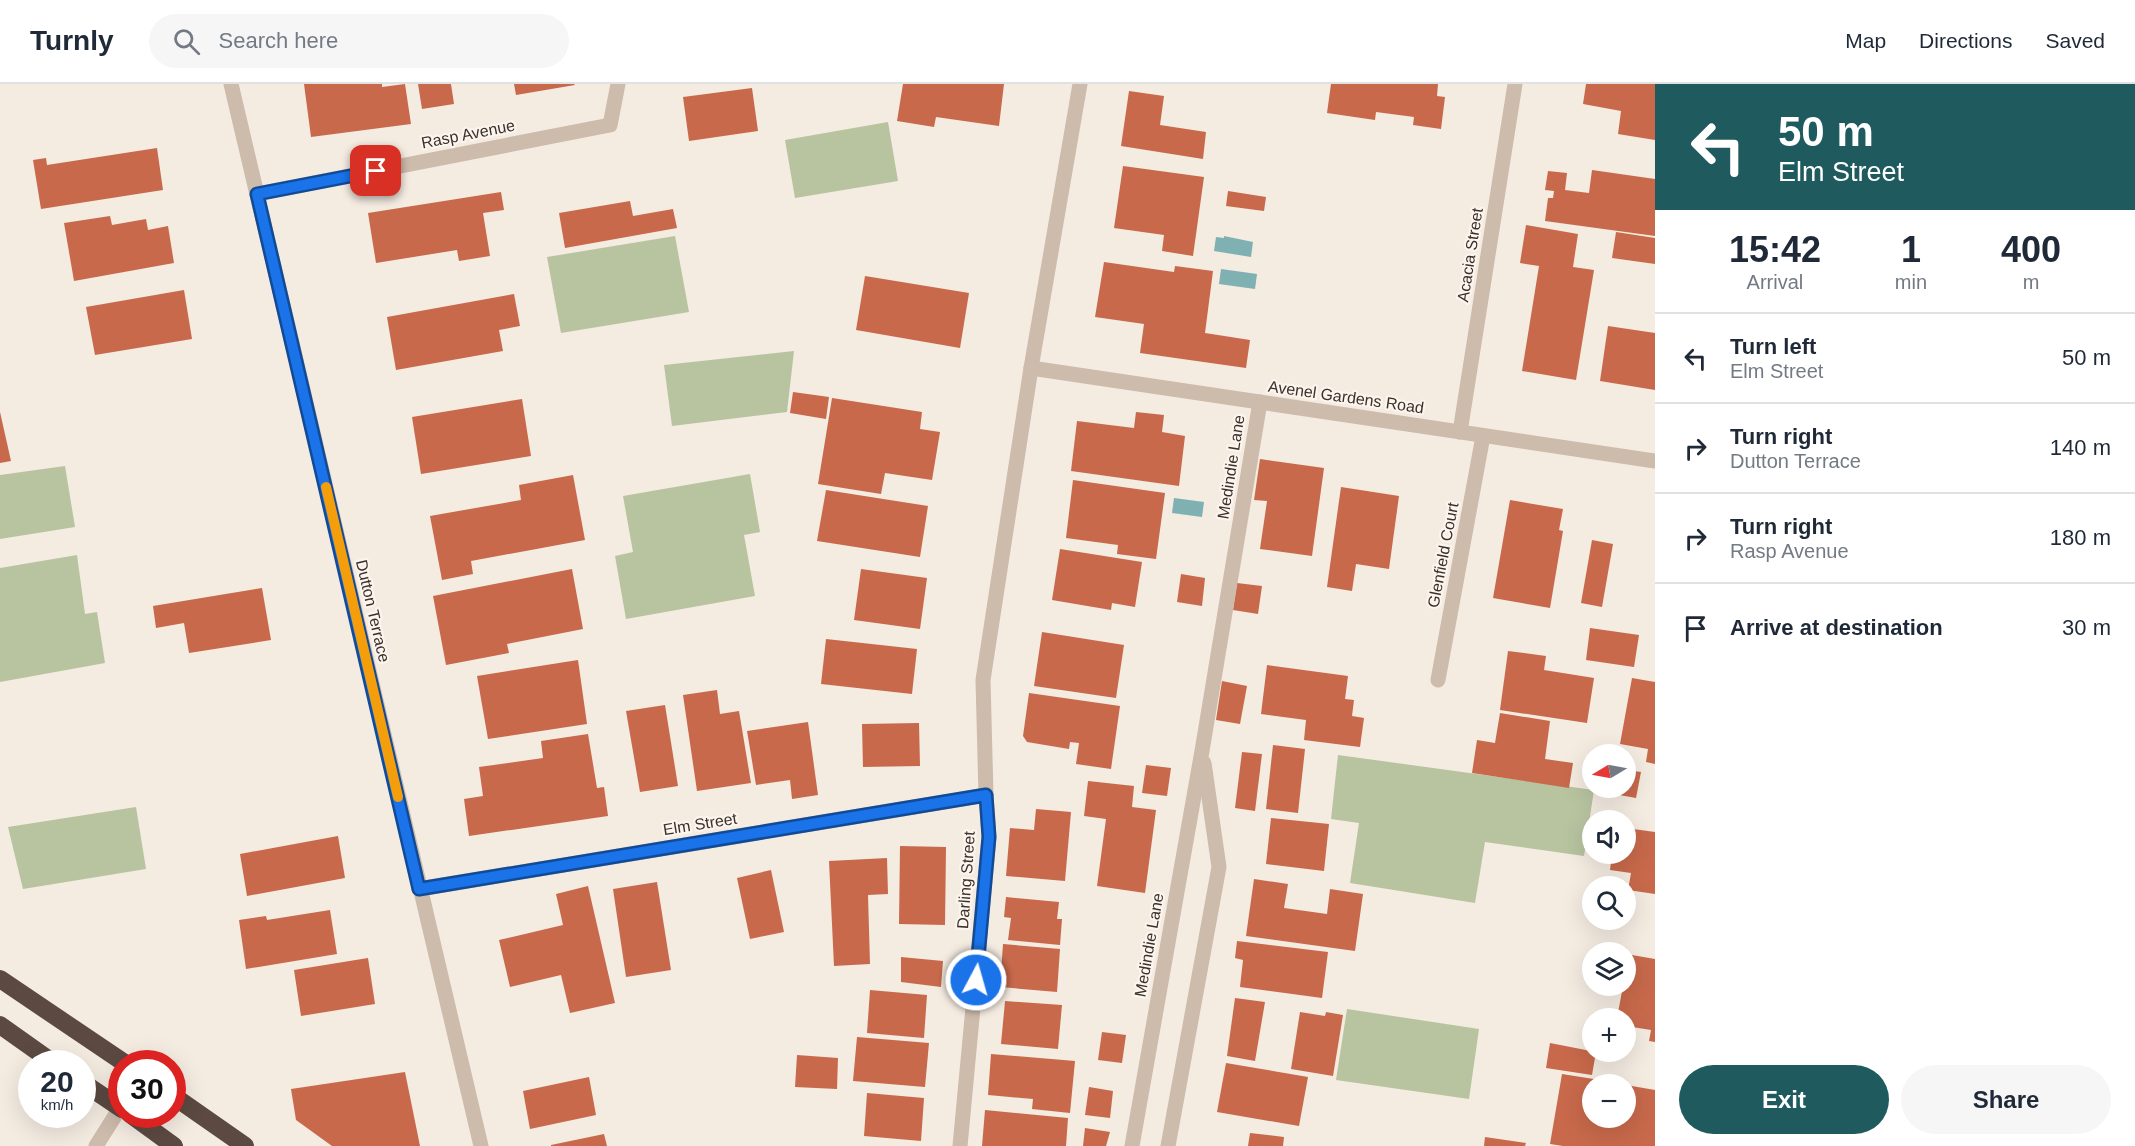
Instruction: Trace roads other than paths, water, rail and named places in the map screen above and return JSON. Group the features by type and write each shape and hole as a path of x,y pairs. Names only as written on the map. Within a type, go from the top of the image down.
{"highway":[{"path":"0,979 108,1052"},
{"path":"0,1026 35,1050"},
{"path":"186,1105 245,1146"},
{"path":"149,1128 174,1146"}],"street":[{"name":"Dutton Terrace","path":"231,84 481,1146"},
{"name":"Rasp Avenue","path":"257,194 610,125 618,84"},
{"path":"986,795 983,680 1080,84"},
{"name":"Acacia Street","path":"1460,432 1515,84"},
{"name":"Avenel Gardens Road","path":"1032,368 1655,461"},
{"name":"Medindie Lane","path":"1132,1146 1202,751 1260,402"},
{"name":"Glenfield Court","path":"1438,680 1483,436"},
{"name":"Medindie Lane","path":"1168,1146 1219,867 1202,751"},
{"name":"Elm Street","path":"419,889 986,795"},
{"name":"Darling Street","path":"960,1146 989,837 986,795"},
{"path":"96,1146 109,1128"}],"water":[{"path":"1224,236 1253,242 1251,257 1214,251 1216,237 1224,238"},
{"path":"1221,269 1257,274 1255,289 1219,284"},
{"path":"1174,498 1204,502 1202,517 1172,513"}]}
